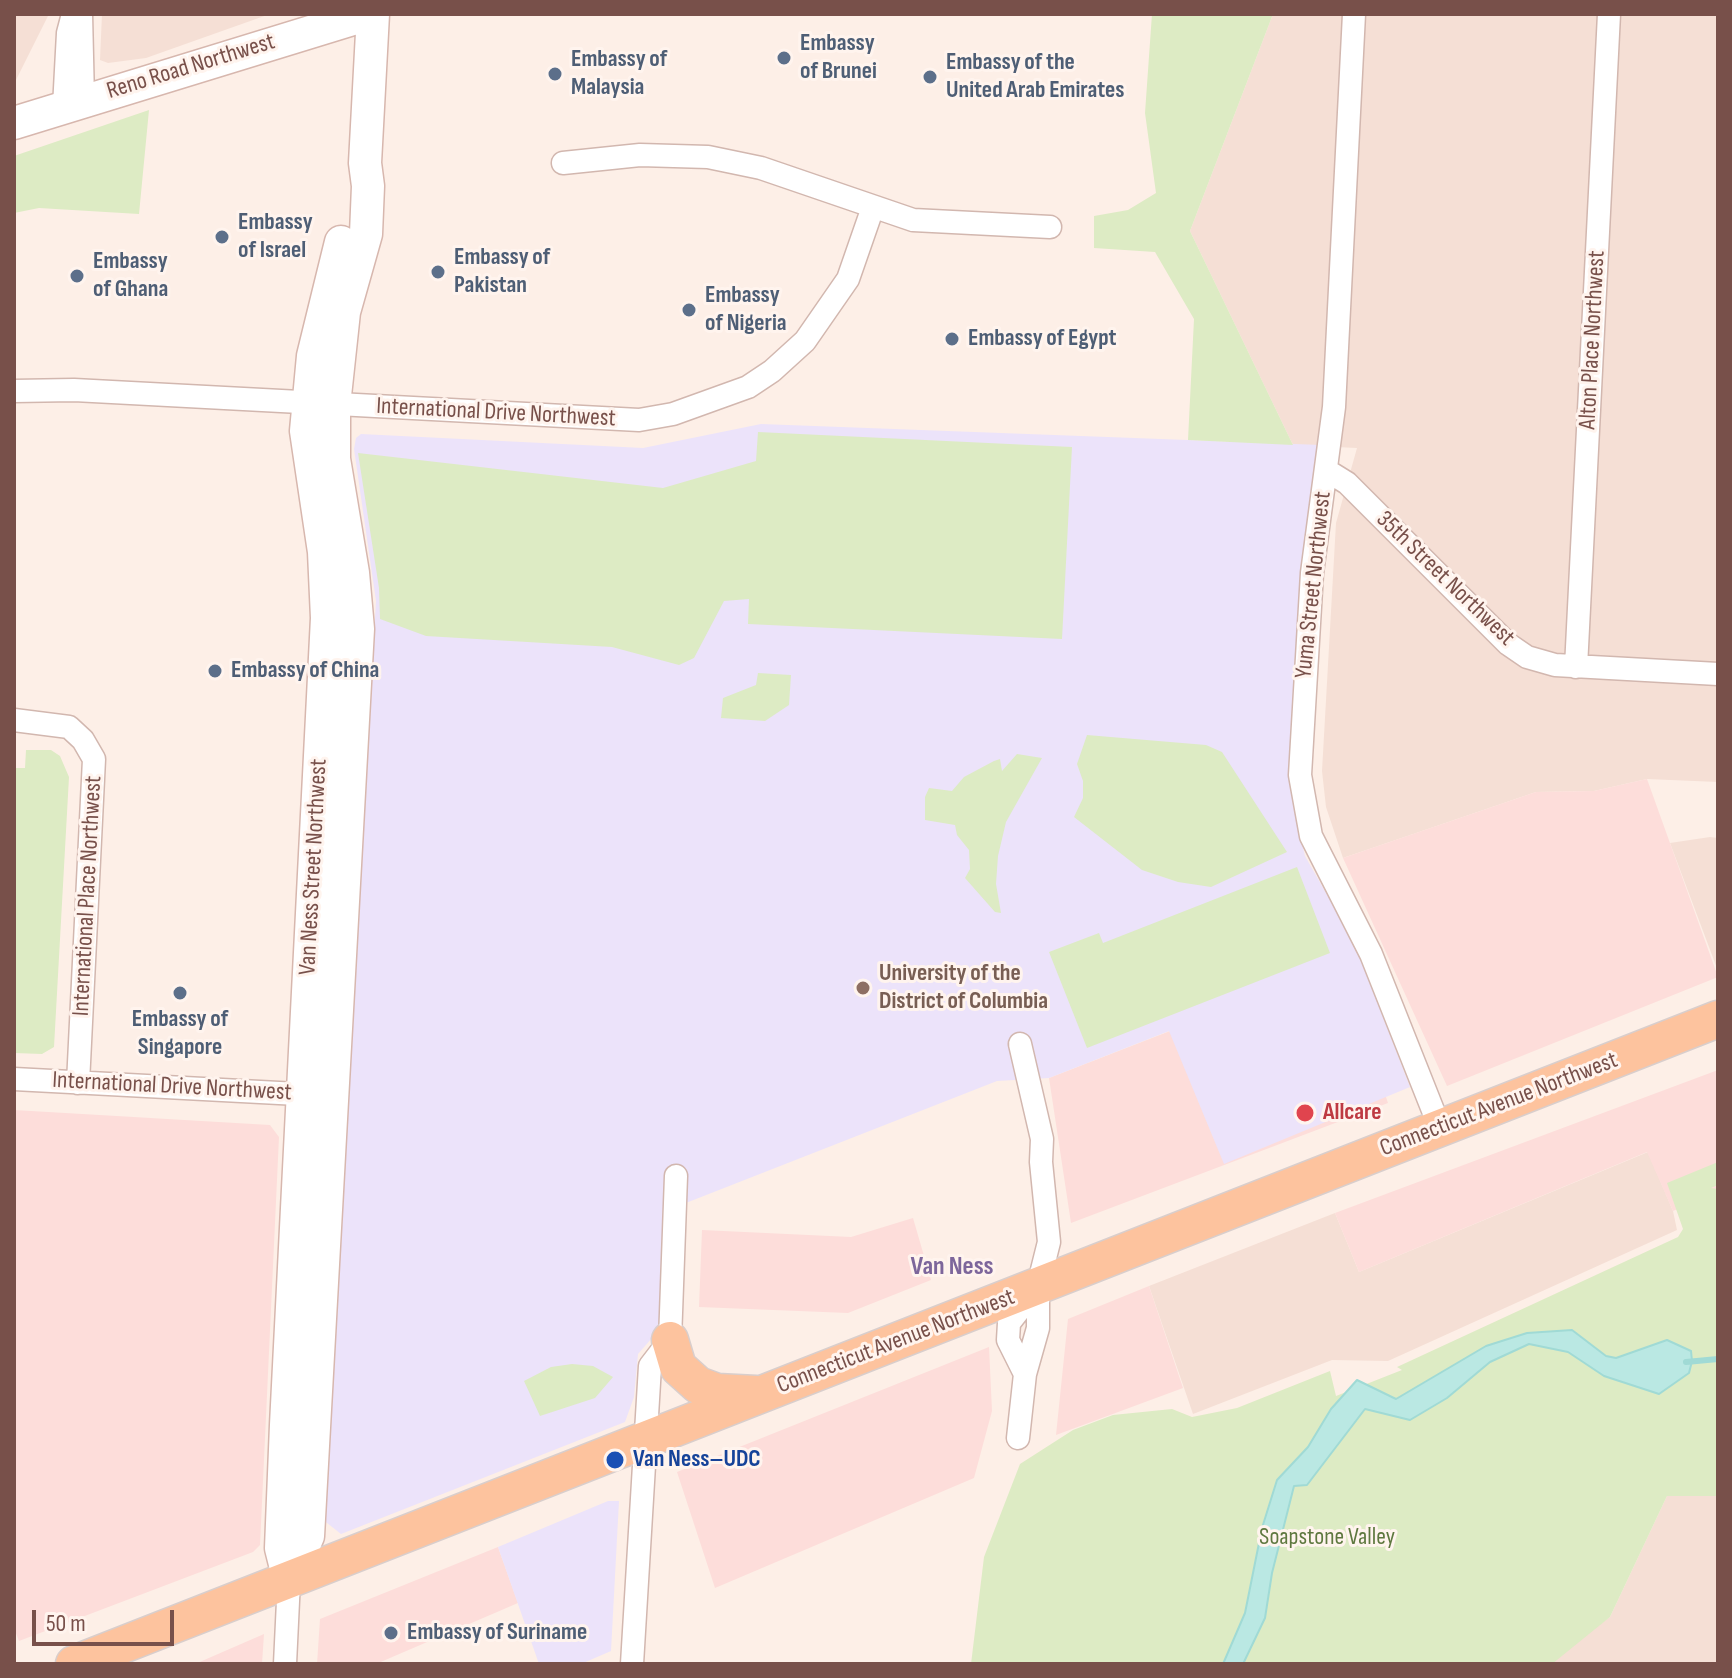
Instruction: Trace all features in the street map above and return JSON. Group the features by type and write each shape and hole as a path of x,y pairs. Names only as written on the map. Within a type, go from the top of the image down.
{"main road":[{"name":"Reno Road Northwest","path":"14,123 371,14"},
{"name":"Van Ness Street Northwest","path":"289,1580 308,1536 327,618 324,552 306,433 321,404 326,297 365,163 371,14"},
{"name":"Connecticut Avenue Northwest","path":"74,1664 1718,1019"},
{"path":"670,1340 678,1367 698,1385 717,1392 762,1394"}],"street":[{"path":"73,14 68,33 74,104"},
{"path":"74,104 81,14"},
{"name":"Yuma Street Northwest","path":"1354,14 1334,407 1308,611 1300,775 1306,821 1371,954 1440,1128"},
{"name":"Alton Place Northwest","path":"1576,667 1609,14"},
{"path":"563,163 653,154 708,157 761,168 913,220 1050,227"},
{"name":"International Drive Northwest","path":"14,391 74,390 639,420 699,408 759,380 805,341 833,305 848,279 873,207"},
{"name":"35th Street Northwest","path":"1326,470 1347,483 1508,644 1541,662 1576,667 1718,674"},
{"name":"International Place Northwest","path":"14,720 69,727 94,759 78,1083"},
{"path":"1018,1438 1025,1374 1036,1343 1038,1286 1049,1242 1041,1162 1042,1139 1020,1044"},
{"name":"International Drive Northwest","path":"14,1079 316,1095"},
{"path":"632,1664 650,1366 670,1340 676,1176"},
{"name":"Van Ness Street Northwest","path":"285,1664 289,1580"}],"shaded area":[{"path":"14,14 49,14 14,84"},
{"path":"102,14 270,14 146,58 108,63 100,60"},
{"path":"1273,14 1718,14 1718,782 1647,779 1594,791 1536,792 1343,858 1326,807 1322,771 1336,523 1357,448 1293,445 1190,231"},
{"name":"University of the District of Columbia","path":"761,424 1321,445 1305,532 1294,667 1293,805 1305,856 1355,944 1410,1087 1224,1164 1169,1031 1049,1078 997,1081 668,1210 659,1330 638,1354 634,1397 625,1422 341,1534 322,1519 376,601 354,449 356,438 361,434 643,448"},
{"path":"1647,779 1718,977 1447,1086 1343,858 1536,792 1594,791"},
{"path":"1718,838 1718,971 1670,843"},
{"path":"1170,1031 1375,1065 1388,1103 1071,1223 1049,1078"},
{"path":"1718,1070 1718,1192 1673,1211 1647,1152 1359,1272 1335,1213"},
{"path":"14,1110 270,1125 279,1137 260,1545 253,1552 19,1641 14,1628"},
{"path":"1648,1152 1673,1211 1677,1230 1388,1361 1332,1360 1193,1414 1149,1286 1335,1213 1359,1272"},
{"path":"913,1218 931,1280 848,1313 699,1307 702,1230 851,1237"},
{"path":"1149,1286 1183,1388 1056,1435 1068,1319"},
{"path":"989,1347 992,1411 974,1478 715,1588 677,1472"},
{"path":"1667,1496 1718,1496 1718,1664 1540,1664 1610,1617"},
{"path":"608,1501 619,1501 611,1651 581,1664 539,1664 498,1547"},
{"path":"498,1547 518,1603 376,1664 317,1664 320,1619"},
{"path":"264,1634 262,1664 195,1664"}],"green space":[{"path":"1152,14 1273,14 1190,231 1293,445 1188,440 1194,319 1155,252 1094,248 1094,216 1128,210 1156,193 1145,113"},
{"path":"149,110 139,214 39,208 14,213 14,156"},
{"path":"758,432 1072,447 1062,639 748,624 749,599 724,601 694,658 679,665 612,647 426,636 380,619 379,588 358,453 663,488 756,461"},
{"path":"758,673 791,675 789,705 765,721 721,718 723,698 756,685"},
{"path":"1087,735 1206,745 1222,752 1287,852 1211,887 1178,882 1142,870 1074,817 1083,798 1083,781 1077,764"},
{"path":"26,750 51,750 60,756 69,777 54,1047 42,1054 14,1053 14,768 25,768"},
{"path":"1017,754 1042,758 1006,822 998,856 996,884 1001,913 995,912 965,878 970,869 969,850 957,835 955,825 925,820 925,797 929,788 952,791 964,777 1000,759 1002,771"},
{"path":"1297,867 1330,953 1087,1048 1049,952 1099,933 1103,943"},
{"name":"Soapstone Valley","path":"1718,1162 1718,1185 1711,1188 1718,1189 1718,1496 1667,1496 1610,1617 1552,1664 971,1664 984,1557 1020,1464 1073,1430 1113,1415 1172,1409 1192,1417 1237,1408 1330,1371 1336,1396 1402,1370 1397,1367 1678,1237 1683,1229 1667,1183"},
{"path":"572,1364 593,1366 613,1377 595,1398 540,1416 524,1381 551,1367"}],"water":[{"path":"1572,1330 1606,1356 1616,1358 1667,1340 1691,1351 1689,1373 1659,1394 1604,1376 1568,1352 1529,1344 1490,1362 1447,1398 1410,1420 1365,1409 1307,1485 1294,1486 1272,1573 1265,1618 1243,1664 1223,1664 1245,1613 1262,1528 1277,1480 1308,1447 1331,1409 1357,1380 1396,1399 1486,1346 1527,1333"}],"waterway":[{"path":"1686,1362 1718,1359"}],"place":[{"name":"Embassy of Brunei","path":"784,58"},
{"name":"Embassy of Malaysia","path":"555,74"},
{"name":"Embassy of the United Arab Emirates","path":"930,77"},
{"name":"Embassy of Israel","path":"222,237"},
{"name":"Embassy of Pakistan","path":"438,272"},
{"name":"Embassy of Ghana","path":"77,276"},
{"name":"Embassy of Nigeria","path":"689,310"},
{"name":"Embassy of Egypt","path":"952,339"},
{"name":"Embassy of China","path":"215,671"},
{"name":"University of the District of Columbia","path":"863,988"},
{"name":"Embassy of Singapore","path":"180,993"},
{"name":"Allcare","path":"1305,1113"},
{"name":"Van Ness–UDC","path":"615,1460"},
{"name":"Embassy of Suriname","path":"391,1633"}],"district":[{"name":"Van Ness","path":"952,1267"}]}
